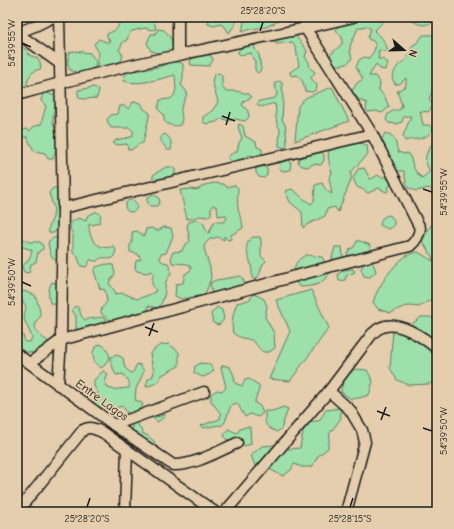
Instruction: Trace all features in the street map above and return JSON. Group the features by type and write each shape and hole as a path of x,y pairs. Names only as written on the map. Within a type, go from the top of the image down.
{"street":[{"path":"17,33 53,17"},
{"path":"58,17 63,208 61,340 58,385"},
{"path":"178,17 178,55"},
{"path":"30,363 61,340 410,246 416,242 420,228 372,134 306,29 305,17"},
{"path":"17,95 60,83 178,55 306,29 353,17"},
{"path":"17,33 59,64"},
{"path":"63,208 372,134"},
{"path":"225,512 329,391 372,334 380,327 390,325 405,328 437,349"},
{"name":"Entre Lagos","path":"17,354 114,425 173,465 180,466 195,461 237,443"},
{"path":"329,391 350,410 362,430 365,442 346,512"},
{"path":"114,425 204,392"},
{"path":"17,512 87,427 91,427 102,432 215,512"},
{"path":"125,512 127,450"}],"green space":[{"path":"120,17 150,18 154,20 156,29 151,30 145,28 132,31 127,40 123,42 119,50 123,55 121,61 102,69 97,67 99,53 94,44 99,39 110,42 107,34 117,28"},
{"path":"209,17 218,17 222,20 225,17 237,17 236,23 229,33 221,24 214,26 208,24"},
{"path":"245,17 287,17 266,27 242,32"},
{"path":"363,17 382,17 382,23 374,31 383,40 388,51 378,51 378,59 383,59 388,63 386,70 380,69 376,64 369,76 375,76 380,82 379,90 385,97 389,107 382,113 376,111 368,112 366,110 367,103 359,100 352,91 357,83 363,79 356,67 359,60 364,57 369,58 376,45 372,40 369,40 368,37 371,29 366,26 358,28 350,46 352,58 346,64 334,65 330,61 331,54 342,44 342,37 336,30 340,23 354,21"},
{"path":"406,17 434,17 435,21 423,25"},
{"path":"158,29 164,30 172,41 172,50 169,52 159,53 151,51 147,43 151,34 155,34"},
{"path":"295,32 307,51 305,57 309,62 310,68 315,72 311,78 317,85 316,90 312,92 305,91 303,82 297,75 292,76 290,74 290,72 299,66 296,49 292,42 276,44 275,40"},
{"path":"423,35 434,35 437,38 437,81 435,82 429,99 433,106 428,112 420,111 423,125 429,125 433,129 427,136 405,141 403,136 411,116 404,116 402,122 396,124 389,123 386,120 388,114 394,110 400,110 402,105 397,91 406,86 406,78 400,84 395,84 392,78 394,72 400,64 405,61 413,45 417,43"},
{"path":"17,44 27,50 29,55 37,58 40,62 41,69 34,71 29,77 27,83 28,91 20,92 17,86"},
{"path":"249,44 254,44 259,55 261,70 258,73 255,70 255,61 251,53 240,55 238,53 241,48"},
{"path":"70,52 90,53 96,61 95,67 82,74 70,70 68,57"},
{"path":"207,54 212,57 213,60 209,66 191,65 191,59"},
{"path":"172,62 180,62 183,64 183,79 181,85 187,92 181,108 181,123 180,125 176,126 169,125 164,121 164,115 158,109 160,100 170,99 174,96 176,89 175,75 136,83 124,81 123,78 128,71 163,66"},
{"path":"219,73 222,76 222,86 225,91 236,91 249,94 252,97 244,101 242,105 248,111 249,117 245,121 235,119 228,121 222,118 216,122 207,124 203,122 203,117 212,111 218,102 212,81 214,75"},
{"path":"279,81 282,83 282,120 285,124 286,131 287,145 284,148 279,146 280,129 276,120 275,104 258,106 257,104 260,101 275,98 277,95 275,83"},
{"path":"94,87 99,90 97,98 79,98 78,90"},
{"path":"332,87 349,121 295,141 298,106 305,98"},
{"path":"47,90 47,93 55,96 53,120 56,131 56,143 53,159 48,159 45,153 34,151 27,137 17,140 17,131 20,132 26,129 30,131 33,127 41,124 46,106 41,101 43,93"},
{"path":"133,102 141,103 144,109 150,113 143,143 131,150 128,149 127,144 118,145 113,143 116,140 133,136 133,131 130,128 111,128 107,119 111,115 118,114 120,106 125,106 129,109"},
{"path":"239,124 243,126 245,136 256,142 257,147 262,149 262,154 257,157 250,155 233,163 230,161 228,156 237,151 242,138 238,127"},
{"path":"385,133 393,137 398,152 404,154 408,153 414,169 422,178 430,171 426,164 427,152 431,145 436,144 437,197 429,188 416,191 407,187 404,171 397,171 389,156 382,149 381,141"},
{"path":"164,134 168,136 170,140 172,145 171,150 167,150 161,141"},
{"path":"356,142 367,145 368,154 351,172 351,180 338,212 335,207 327,209 325,216 303,228 302,212 290,202 285,191 292,189 311,204 314,201 315,185 322,183 326,190 332,194 329,178 332,173 328,157 329,152 331,148 335,146"},
{"path":"319,150 324,155 324,160 321,165 313,164 308,167 302,166 298,162 303,153 310,154"},
{"path":"288,159 291,162 290,170 284,171 279,169 280,163 283,160"},
{"path":"261,164 267,169 267,175 264,178 259,177 256,173 256,166"},
{"path":"166,167 175,169 175,175 167,179 153,180 153,175"},
{"path":"364,168 371,179 378,175 388,179 391,182 390,186 388,187 389,190 386,192 379,188 368,193 357,187 353,178 358,169"},
{"path":"214,183 223,184 227,187 235,185 238,188 238,209 243,228 231,235 231,239 228,240 224,236 224,240 218,237 210,239 205,244 204,248 210,268 211,278 205,295 181,299 175,296 176,284 183,283 185,274 191,270 191,267 187,264 172,263 171,256 173,252 182,251 184,246 190,241 187,226 189,222 196,220 203,222 207,232 209,233 214,222 224,222 227,218 225,215 218,216 217,207 213,205 209,217 199,216 192,219 187,219 180,190 197,190 205,185"},
{"path":"53,188 57,188 59,223 54,233 49,233 48,229 53,217 54,209 49,193"},
{"path":"153,194 158,197 160,202 157,206 150,206 147,201 147,198"},
{"path":"131,200 135,202 137,206 135,210 131,212 127,210 125,206 127,202"},
{"path":"95,212 101,215 99,223 92,225 89,224 90,235 99,246 114,246 116,251 113,258 103,258 97,261 93,261 91,259 86,267 81,266 77,255 73,252 73,234 70,229 71,222 79,218 86,221 87,216"},
{"path":"390,215 394,221 394,226 388,229 380,225 383,218"},
{"path":"437,220 437,299 430,300 419,307 405,307 391,313 378,309 373,302 378,289 401,260 407,255 418,252 433,261 432,256 422,241 431,225"},
{"path":"164,227 171,228 173,236 166,253 161,254 159,258 163,262 168,263 171,274 166,282 163,300 159,308 148,306 148,312 132,314 118,321 108,319 101,313 107,300 105,290 100,289 94,271 96,267 106,264 113,265 115,274 109,283 116,293 115,294 123,293 137,299 151,294 156,291 152,283 154,274 152,271 147,273 137,271 135,268 136,261 141,259 138,254 130,252 132,232 137,231 144,236 146,229 152,228 157,231"},
{"path":"17,237 22,237 30,242 40,242 43,246 43,249 38,252 36,262 31,264 29,273 24,272 22,267 30,258 32,250 17,247"},
{"path":"55,237 66,247 65,256 57,261 51,256 48,242"},
{"path":"253,237 260,237 261,256 266,261 262,266 259,276 255,280 252,278 247,248 248,242"},
{"path":"357,241 370,245 370,250 368,253 376,272 370,277 364,276 361,269 364,262 350,258 347,254 350,249 354,247"},
{"path":"335,247 342,247 343,258 336,261 332,258"},
{"path":"306,255 322,257 330,273 318,284 301,287 295,282 294,269 296,263"},
{"path":"353,269 355,272 346,276 345,280 339,281 338,274 344,270"},
{"path":"241,276 245,287 222,299 212,293 210,283 216,280"},
{"path":"52,282 58,284 59,295 56,304 50,303 49,300 49,290"},
{"path":"311,290 329,328 290,381 269,379 290,331 276,300"},
{"path":"23,291 35,295 39,307 40,317 35,323 35,327 40,335 48,341 47,347 38,355 19,351 17,349 17,334 23,335 25,342 30,342 32,337 24,319 25,306 19,297"},
{"path":"254,294 264,299 267,306 265,317 274,333 275,348 266,352 260,350 251,340 239,337 233,333 232,325 234,310 237,303 249,300"},
{"path":"76,306 79,309 83,319 103,317 106,320 104,324 98,325 94,329 89,326 81,330 76,329 76,316 72,310"},
{"path":"217,307 222,310 224,319 219,325 213,323 211,314"},
{"path":"421,317 430,317 435,319 437,317 437,380 429,384 409,385 397,380 390,368 393,330 412,324"},
{"path":"100,344 105,347 110,356 105,365 101,368 94,362 93,352"},
{"path":"169,344 179,352 179,366 162,375 159,381 146,387 148,379 153,376 154,370 150,353 160,345"},
{"path":"117,355 123,358 125,368 131,373 137,364 140,365 144,371 136,389 135,400 141,402 143,405 138,410 130,414 126,412 123,406 108,408 94,405 94,401 98,393 94,386 94,380 103,371 108,374 105,382 108,388 129,388 129,382 123,374 116,375 114,372 110,360 111,357"},
{"path":"201,363 209,364 214,370 210,374 203,377 194,373 195,366"},
{"path":"223,365 230,367 235,383 242,386 245,380 249,379 259,385 255,403 260,406 263,413 258,417 250,414 245,417 237,403 231,405 225,422 221,426 219,425 203,428 200,426 220,419 221,414 211,401 211,394 217,390 223,391 226,387 221,368"},
{"path":"355,369 367,370 373,381 369,395 351,399 341,392 345,379"},
{"path":"284,407 288,409 281,429 277,432 267,426 265,411 272,411"},
{"path":"340,408 341,418 330,433 328,448 318,456 312,467 302,467 294,464 291,470 283,476 269,469 255,466 251,455 262,446 274,445 287,449 300,448 303,431 312,421 319,421 326,410"},
{"path":"153,414 158,417 165,414 165,416 158,422 151,417 141,419 138,425 142,433 155,442 151,445 132,432 132,426 128,423"},
{"path":"250,427 251,444 240,446 226,439 224,435 228,429 237,433 240,429"}]}
